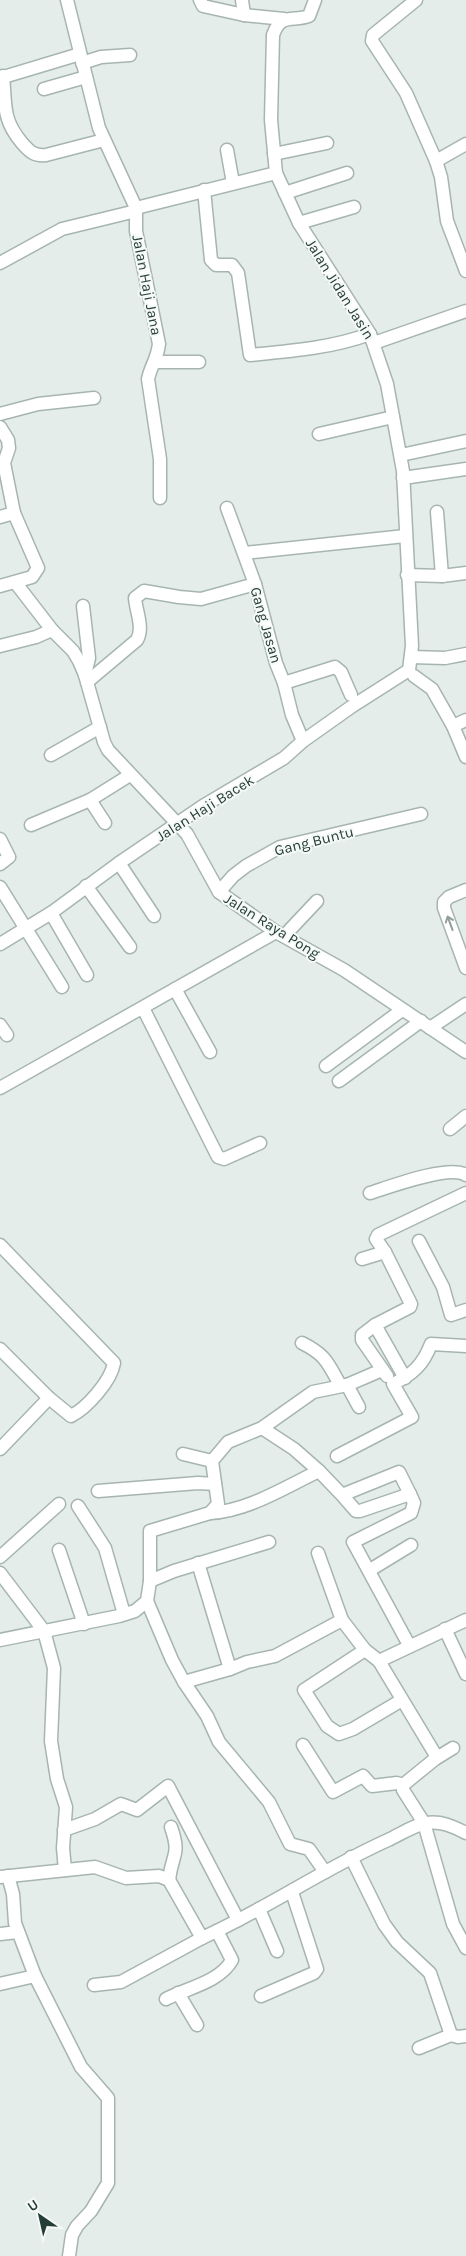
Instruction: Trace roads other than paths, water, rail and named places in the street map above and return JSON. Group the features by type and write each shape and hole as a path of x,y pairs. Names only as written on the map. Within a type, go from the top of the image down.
{"street":[{"path":"55,0 67,0 99,128 136,210"},
{"path":"200,0 203,6 244,15 284,19 309,16 315,0"},
{"path":"242,0 244,15"},
{"path":"416,0 373,35 372,41 406,93 436,162 441,177 447,221 466,271"},
{"name":"Jalan Jidan Jasin","path":"284,19 278,24 273,35 271,120 276,173 299,223 372,339 388,384 403,478 411,668"},
{"path":"104,140 37,156 30,152 10,127 7,119 2,77 81,58 130,55"},
{"path":"44,90 86,77"},
{"path":"274,154 327,142"},
{"path":"436,162 466,144"},
{"path":"227,150 233,183"},
{"path":"0,263 62,229 204,190 276,173"},
{"path":"284,192 347,173"},
{"path":"204,190 211,260 216,265 232,265 238,272 250,355 314,349 372,339 466,311"},
{"path":"299,223 354,207"},
{"name":"Jalan Haji Jana","path":"136,210 136,231 159,344 156,362 150,370 148,379 160,459 160,498"},
{"path":"156,362 199,362"},
{"path":"0,414 38,404 94,398"},
{"path":"319,434 393,417"},
{"path":"0,427 8,440 9,448 2,463 14,513 38,568 32,577 0,586"},
{"path":"401,456 466,441"},
{"path":"403,478 466,469"},
{"name":"Gang Jasan","path":"227,508 245,553 292,715 303,741"},
{"path":"437,512 442,576"},
{"path":"0,518 14,513"},
{"path":"245,553 405,536"},
{"path":"407,575 442,576 466,573"},
{"name":"Jalan Raya Pong","path":"15,582 52,630 73,651 86,678 108,750 188,834 219,892 280,934 344,970 466,1052"},
{"path":"86,678 138,640 140,627 135,598 144,591 179,598 201,599 254,584"},
{"path":"83,606 88,658 86,678"},
{"path":"0,646 36,637 52,630"},
{"path":"466,654 411,668 432,689 453,726 466,757"},
{"path":"284,683 335,667 341,672 351,695"},
{"name":"Jalan Haji Bacek","path":"0,944 51,913 86,886 203,806 267,769 303,741 411,668"},
{"path":"453,726 466,720"},
{"path":"51,755 100,727"},
{"path":"32,825 90,800 130,775"},
{"path":"90,800 105,823"},
{"name":"Gang Buntu","path":"219,892 233,876 246,866 280,847 421,814"},
{"path":"0,839 9,853 9,857 0,864"},
{"path":"119,863 154,916"},
{"path":"86,886 130,947"},
{"path":"0,887 62,987"},
{"path":"466,890 449,897 444,902 444,908 466,968"},
{"path":"0,1088 175,989 280,934 317,901"},
{"path":"51,913 88,975"},
{"path":"175,989 210,1052"},
{"path":"339,1081 425,1025 466,1004"},
{"path":"143,1008 218,1157 224,1159 260,1143"},
{"path":"326,1066 402,1010"},
{"path":"450,1129 466,1116"},
{"path":"370,1193 395,1185 456,1171 466,1175"},
{"path":"337,1456 412,1417 393,1384 362,1340 362,1335 374,1326 411,1306 385,1252 376,1239 378,1235 466,1193"},
{"path":"419,1242 443,1287 451,1315 466,1310"},
{"path":"0,1245 114,1363 112,1374 81,1411 71,1416 49,1398 0,1349"},
{"path":"362,1259 385,1252"},
{"path":"374,1326 405,1378"},
{"path":"302,1343 324,1356 359,1407"},
{"path":"393,1384 405,1378 424,1361 431,1344 466,1346"},
{"path":"210,1513 218,1504 212,1461 228,1442 262,1428 313,1392 344,1385 382,1370"},
{"path":"0,1449 49,1398"},
{"path":"262,1428 320,1471 356,1511 410,1494"},
{"path":"183,1454 212,1461"},
{"path":"320,1471 226,1512 210,1513 150,1531 150,1581 147,1601 172,1660 207,1716 219,1742 269,1802 290,1844 306,1847 325,1872"},
{"path":"342,1495 400,1472 414,1503 411,1513 353,1542 370,1570 409,1646"},
{"path":"98,1491 198,1482 215,1484"},
{"path":"0,1557 59,1504"},
{"path":"78,1506 105,1548 124,1614"},
{"path":"150,1581 198,1563 269,1542"},
{"path":"370,1570 412,1545"},
{"path":"59,1550 84,1624"},
{"path":"318,1553 342,1620 365,1650 379,1661 435,1754 435,1759"},
{"path":"198,1563 230,1669"},
{"path":"0,1573 44,1631 54,1668 51,1741 58,1779 66,1807 64,1830 65,1870"},
{"path":"0,1640 84,1624 124,1614 141,1607 147,1601"},
{"path":"184,1682 230,1669 247,1662 275,1656 342,1620"},
{"path":"379,1661 466,1620"},
{"path":"445,1629 466,1674"},
{"path":"365,1650 304,1690 327,1726 339,1734 353,1729 402,1700"},
{"path":"303,1745 333,1792 362,1776 372,1786 397,1783 403,1785"},
{"path":"403,1785 435,1759 453,1748"},
{"path":"403,1785 403,1790 424,1823 453,1924 466,1948"},
{"path":"64,1830 96,1819 121,1804 137,1810 168,1786 238,1920"},
{"path":"94,1985 121,1982 259,1909 268,1902 292,1892 350,1857 424,1823 445,1823 466,1833"},
{"path":"169,1880 177,1849 171,1827"},
{"path":"350,1857 384,1924 397,1942 430,1973 451,2035"},
{"path":"69,2256 75,2231 91,2211 108,2183 108,2098 81,2067 35,1976 15,1923 13,1894 4,1876 94,1867 126,1878 159,1876 169,1880 202,1938"},
{"path":"261,1996 317,1969 292,1892"},
{"path":"259,1909 277,1951"},
{"path":"166,1999 218,1976 227,1968 232,1960 218,1931"},
{"path":"0,1934 18,1932"},
{"path":"0,1984 35,1976"},
{"path":"178,1993 197,2025"},
{"path":"420,2048 451,2035 466,2036"}]}
